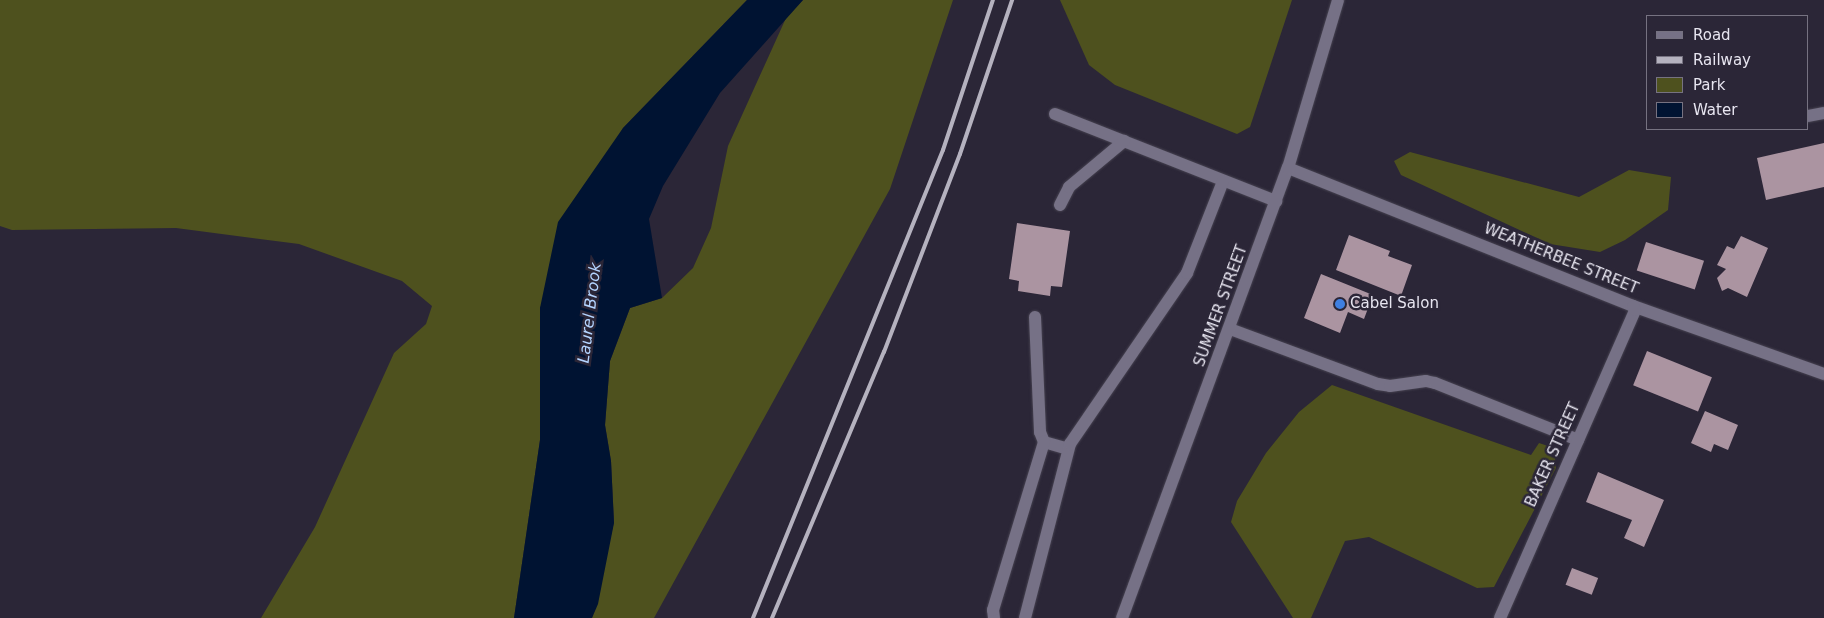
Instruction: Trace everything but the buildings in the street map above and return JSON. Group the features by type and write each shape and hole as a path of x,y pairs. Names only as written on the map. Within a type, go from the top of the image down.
{"street":[{"name":"SUMMER STREET","path":"1122,618 1288,168 1338,0"},
{"path":"1809,116 1824,113"},
{"path":"1055,114 1276,202"},
{"path":"1060,206 1069,187 1124,141"},
{"name":"WEATHERBEE STREET","path":"1288,168 1633,306 1824,374"},
{"path":"1024,618 1068,449 1187,273 1223,181"},
{"name":"BAKER STREET","path":"1500,618 1635,310 1633,306"},
{"path":"994,618 993,610 1044,442 1040,432 1035,317"},
{"path":"1230,329 1378,384 1390,386 1426,381 1578,440"},
{"path":"1044,442 1068,449"}],"green space":[{"path":"0,0 747,0 623,128 540,308 540,440 514,618 261,618 315,527 394,353 426,324 432,306 402,281 299,244 176,228 12,230 0,226"},
{"path":"803,0 953,0 890,189 654,618 592,618 614,522 611,461 605,425 610,361 630,308 662,298 693,268 711,228 728,146 786,18"},
{"path":"1060,0 1292,0 1250,127 1237,134 1115,85 1089,65"},
{"path":"1410,152 1579,197 1629,170 1671,177 1668,210 1625,240 1600,252 1550,244 1401,175 1394,161"},
{"path":"1332,385 1531,455 1539,443 1548,446 1555,457 1556,468 1494,587 1477,588 1369,537 1345,541 1311,618 1293,618 1231,522 1237,501 1266,453 1299,412"}],"water":[{"name":"Laurel Brook","path":"747,0 803,0 720,93 663,186 649,219 662,298 630,308 610,361 605,425 611,461 614,523 598,604 592,618 514,618 540,440 540,308 558,222 623,128"}],"railway":[{"path":"753,618 943,150 993,0"},
{"path":"772,618 884,352 960,154 1012,0"}],"place":[{"name":"Cabel Salon","path":"1340,304"}]}
